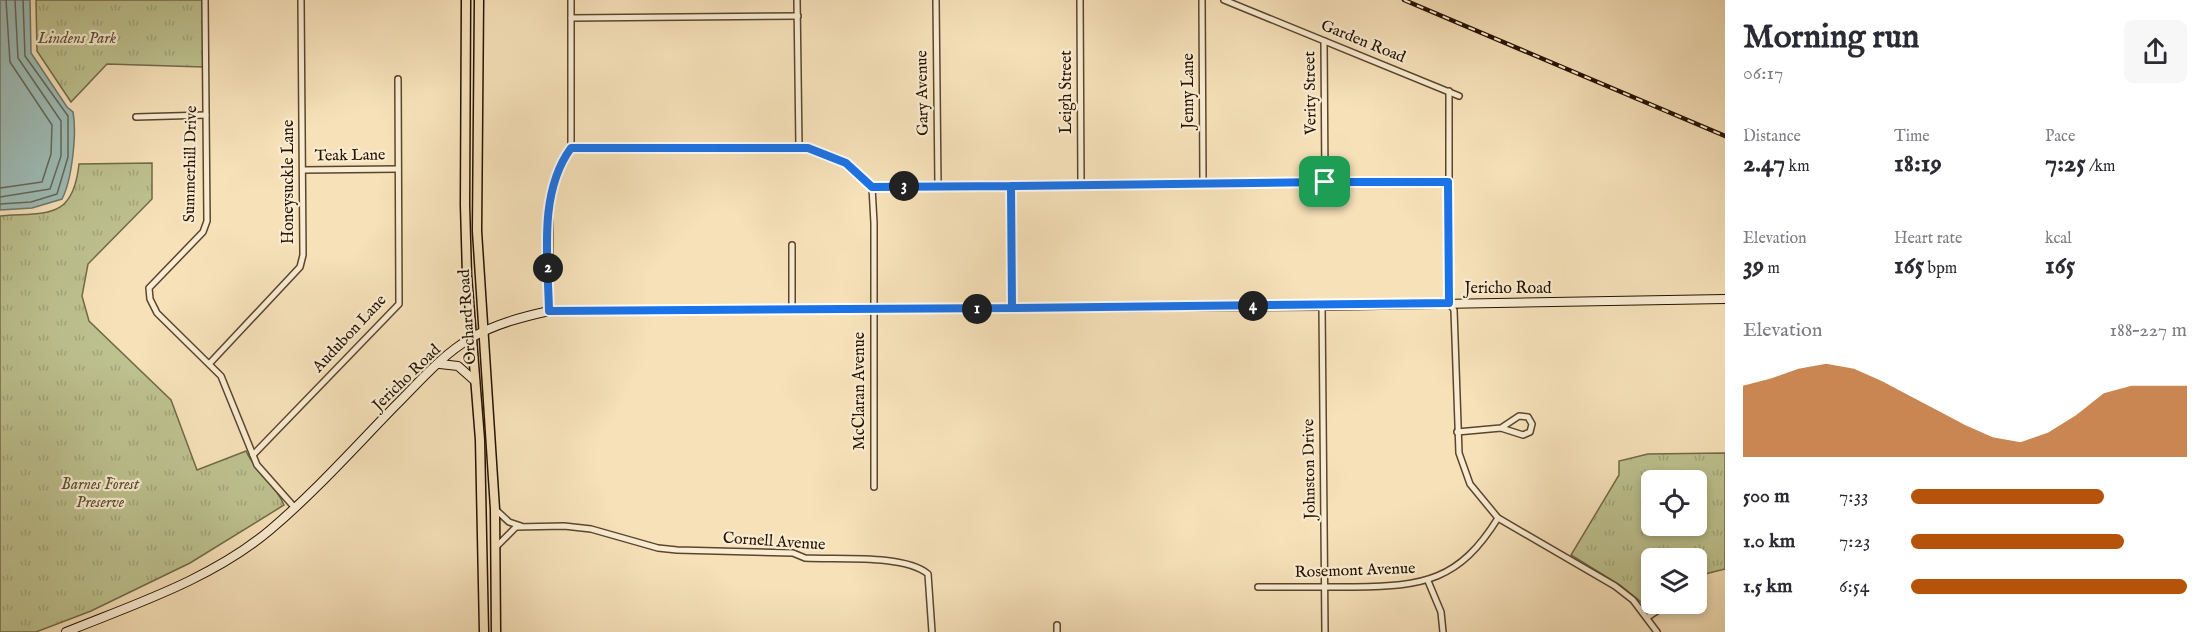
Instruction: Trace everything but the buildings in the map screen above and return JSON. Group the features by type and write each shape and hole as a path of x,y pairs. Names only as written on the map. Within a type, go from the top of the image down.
{"main road":[{"name":"Orchard Road","path":"466,0 465,205 471,338 480,441 484,632"},
{"name":"Orchard Road","path":"479,0 477,231 495,509 496,632"},
{"name":"Jericho Road","path":"66,632 199,576 268,532 440,364 471,338 519,318 549,311 1322,306 1725,299"},
{"path":"440,364 458,366 475,381"}],"street":[{"name":"Summerhill Drive","path":"205,0 207,221 203,231 150,288 150,299 157,313 221,376 257,465 295,508"},
{"name":"Honeysuckle Lane","path":"210,363 300,267 303,255 301,0"},
{"path":"549,311 550,200 556,175 571,148 571,0"},
{"path":"797,0 799,147"},
{"name":"Gary Avenue","path":"936,0 938,185"},
{"name":"Leigh Street","path":"1080,0 1080,184"},
{"name":"Jenny Lane","path":"1202,0 1203,183"},
{"name":"Garden Road","path":"1224,0 1459,96"},
{"path":"571,18 798,16"},
{"name":"Verity Street","path":"1324,41 1325,182"},
{"name":"Audubon Lane","path":"253,455 399,304 398,79"},
{"path":"1449,91 1449,303 1454,310 1457,432 1461,464 1470,484 1498,518 1615,586 1633,600 1657,632"},
{"path":"136,117 206,116"},
{"path":"571,148 799,147 825,153 846,163 872,187 1448,182"},
{"name":"Teak Lane","path":"303,170 398,169"},
{"path":"1011,186 1012,308"},
{"name":"McClaran Avenue","path":"872,187 874,487"},
{"path":"792,245 792,311"},
{"name":"Johnston Drive","path":"1322,306 1325,632"},
{"path":"1457,432 1501,428 1527,435 1532,424 1528,417 1519,416 1501,428"},
{"name":"Cornell Avenue","path":"495,509 509,522 523,526 564,526 591,529 658,548 793,553 805,558 920,567 928,574 932,632"},
{"name":"Rosemont Avenue","path":"1258,587 1401,586 1428,580 1467,556 1498,518"},
{"path":"496,547 510,530 523,526"},
{"path":"1428,580 1441,612 1443,632"},
{"path":"1648,617 1652,614"},
{"path":"1057,625 1057,632"}],"green space":[{"name":"Lindens Park","path":"36,0 203,0 203,67 107,64 71,102 37,51"},
{"name":"Barnes Forest Preserve","path":"152,163 152,199 88,264 82,296 89,321 171,400 197,470 246,451 284,505 190,563 91,611 36,632 0,632 0,216 44,213 54,210 71,196 79,164"},
{"path":"1725,453 1725,569 1707,574 1707,548 1641,548 1641,602 1620,585 1571,555 1619,475 1619,461 1648,454"}],"water":[{"path":"0,0 30,0 31,53 67,107 73,112 73,156 66,191 62,199 32,208 0,210"}],"railway":[{"path":"1404,0 1725,136"}],"route":[{"path":"1325,182 1011,186 1012,308 549,311 548,222 550,200 562,160 571,148 799,147 825,153 846,163 872,187 1011,186 1011,247 1012,308 1449,303 1448,182 1325,182"}]}
